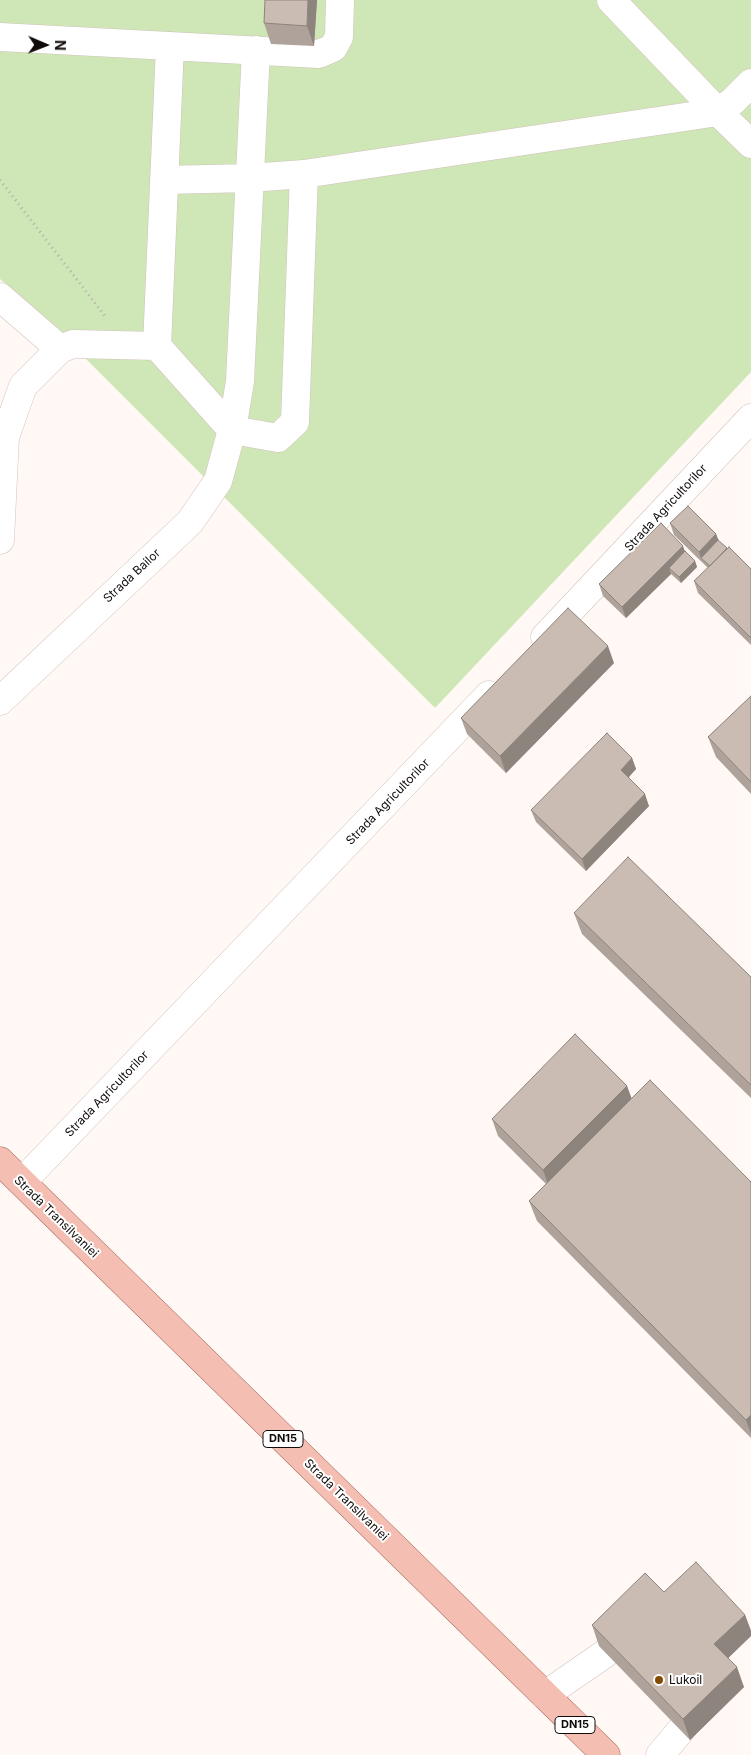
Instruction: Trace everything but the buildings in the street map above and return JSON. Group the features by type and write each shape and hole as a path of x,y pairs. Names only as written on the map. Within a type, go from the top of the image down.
{"main road":[{"name":"Strada Transilvaniei","path":"0,1161 606,1755"}],"street":[{"path":"0,37 319,54 333,48 338,36 340,0"},
{"path":"611,0 751,144"},
{"path":"170,46 158,346 232,430 278,438 295,422 304,174"},
{"name":"Strada Bailor","path":"0,701 190,522 218,481 232,430 240,381 256,50"},
{"path":"164,180 250,178 304,174 718,112 733,101 751,83"},
{"path":"0,297 60,349"},
{"path":"0,540 5,437 23,386 60,349 73,344 158,346"},
{"name":"Strada Agricultorilor","path":"525,658 751,418"},
{"name":"Strada Agricultorilor","path":"22,1182 504,680"},
{"path":"545,1695 606,1653"},
{"path":"660,1755 681,1730"}],"path":[{"path":"0,180 128,345"}],"green space":[{"path":"0,0 751,0 751,372 435,708 50,323 0,279"}],"place":[{"name":"Lukoil","path":"659,1680"}]}
